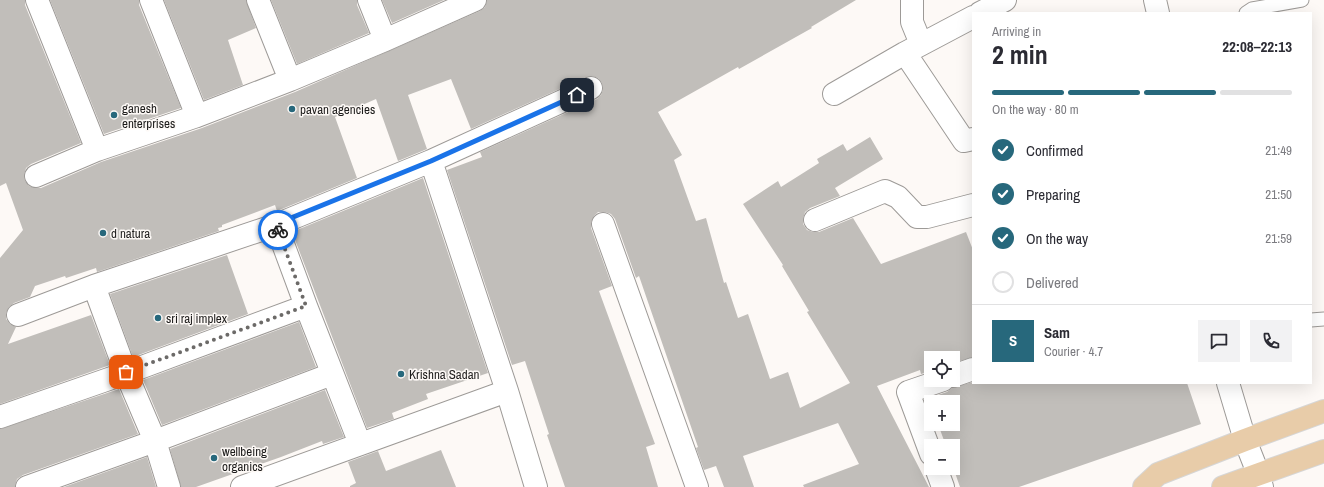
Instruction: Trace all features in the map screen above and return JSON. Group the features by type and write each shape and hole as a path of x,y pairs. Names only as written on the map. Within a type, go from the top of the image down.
{"main road":[{"path":"1144,487 1158,474 1244,440 1324,411"},
{"path":"1223,487 1260,480 1324,451"}],"street":[{"path":"37,0 97,150"},
{"path":"151,0 197,116"},
{"path":"258,0 290,80"},
{"path":"369,0 385,40"},
{"path":"36,176 97,150 197,116 290,80 475,0"},
{"path":"912,0 913,48 964,141 972,139"},
{"path":"982,12 1005,0"},
{"path":"1155,0 1158,12"},
{"path":"834,94 913,48 972,18"},
{"path":"18,315 94,286 276,224 431,161 591,88"},
{"path":"431,161 507,391 536,487"},
{"path":"815,220 885,191 898,197 918,217 927,217 972,205"},
{"path":"276,224 306,306 360,444"},
{"path":"603,224 697,487"},
{"path":"94,286 126,372 156,441 169,487"},
{"path":"0,417 306,306"},
{"path":"960,374 972,370"},
{"path":"27,487 156,441 332,374"},
{"path":"1228,384 1244,440 1260,480"},
{"path":"924,387 908,392 925,439"},
{"path":"242,487 507,391"},
{"path":"939,475 943,487"}],"lane":[{"path":"1248,12 1252,9 1302,0"},
{"path":"1312,320 1324,319"}],"building":[{"path":"0,0 25,0 25,5 81,143 31,164 26,168 24,175 25,181 29,186 41,188 101,162 202,128 295,92 480,11 485,7 487,0 856,0 811,27 812,28 658,112 682,155 674,160 696,221 706,218 724,283 726,282 738,318 748,314 770,379 788,372 800,408 850,383 807,312 809,311 782,266 783,265 743,204 778,181 781,187 819,163 817,159 843,144 847,151 870,137 883,159 835,188 840,196 810,208 805,212 803,224 807,230 819,232 853,218 881,264 966,232 972,247 972,357 960,361 960,351 924,351 924,373 921,374 920,370 877,386 929,487 804,487 803,485 859,464 838,423 743,456 754,487 724,487 716,466 704,470 696,448 698,447 639,276 636,278 615,219 611,214 598,212 591,222 591,228 612,286 599,291 655,444 646,447 658,487 565,487 547,435 549,434 525,361 512,365 447,170 482,157 480,152 597,99 603,90 602,83 598,78 592,76 586,77 471,129 451,79 408,95 427,149 398,161 376,99 335,117 357,178 277,211 275,205 222,225 222,227 218,228 219,231 97,272 96,268 35,286 30,297 14,303 9,307 6,313 6,319 10,324 16,327 8,344 91,315 110,365 0,404 0,258 23,230 6,183 0,186"},
{"path":"50,0 139,0 139,5 181,108 104,134"},
{"path":"164,0 246,0 256,28 228,40 243,85 204,100"},
{"path":"271,0 357,0 357,5 369,33 297,64"},
{"path":"382,0 444,0 392,23"},
{"path":"423,178 488,373 426,394 428,399 392,413 394,419 367,428 292,232"},
{"path":"227,255 248,314 133,357 110,294"},
{"path":"299,322 316,367 162,425 143,380"},
{"path":"972,382 972,384 1187,384 1201,424 1019,487 960,487 956,475 960,475 960,439 943,439 941,431 960,431 960,395 938,395 947,392 952,388 960,387"},
{"path":"119,389 138,434 23,475 17,479 15,487 0,487 0,429"},
{"path":"325,390 344,437 323,444 322,441 196,487 181,487 170,449"},
{"path":"441,450 456,487 350,487 356,483 348,462 378,451 386,471"},
{"path":"147,457 156,487 64,487"}],"way so far":[{"path":"126,372 306,306 278,230"}],"place":[{"name":"pavan agencies","path":"292,109"},
{"name":"ganesh enterprises","path":"114,115"},
{"name":"d natura","path":"103,233"},
{"name":"sri raj implex","path":"158,318"},
{"name":"Krishna Sadan","path":"401,374"},
{"name":"wellbeing organics","path":"214,458"}],"route":[{"path":"278,230 276,224 431,161 577,95"}]}
